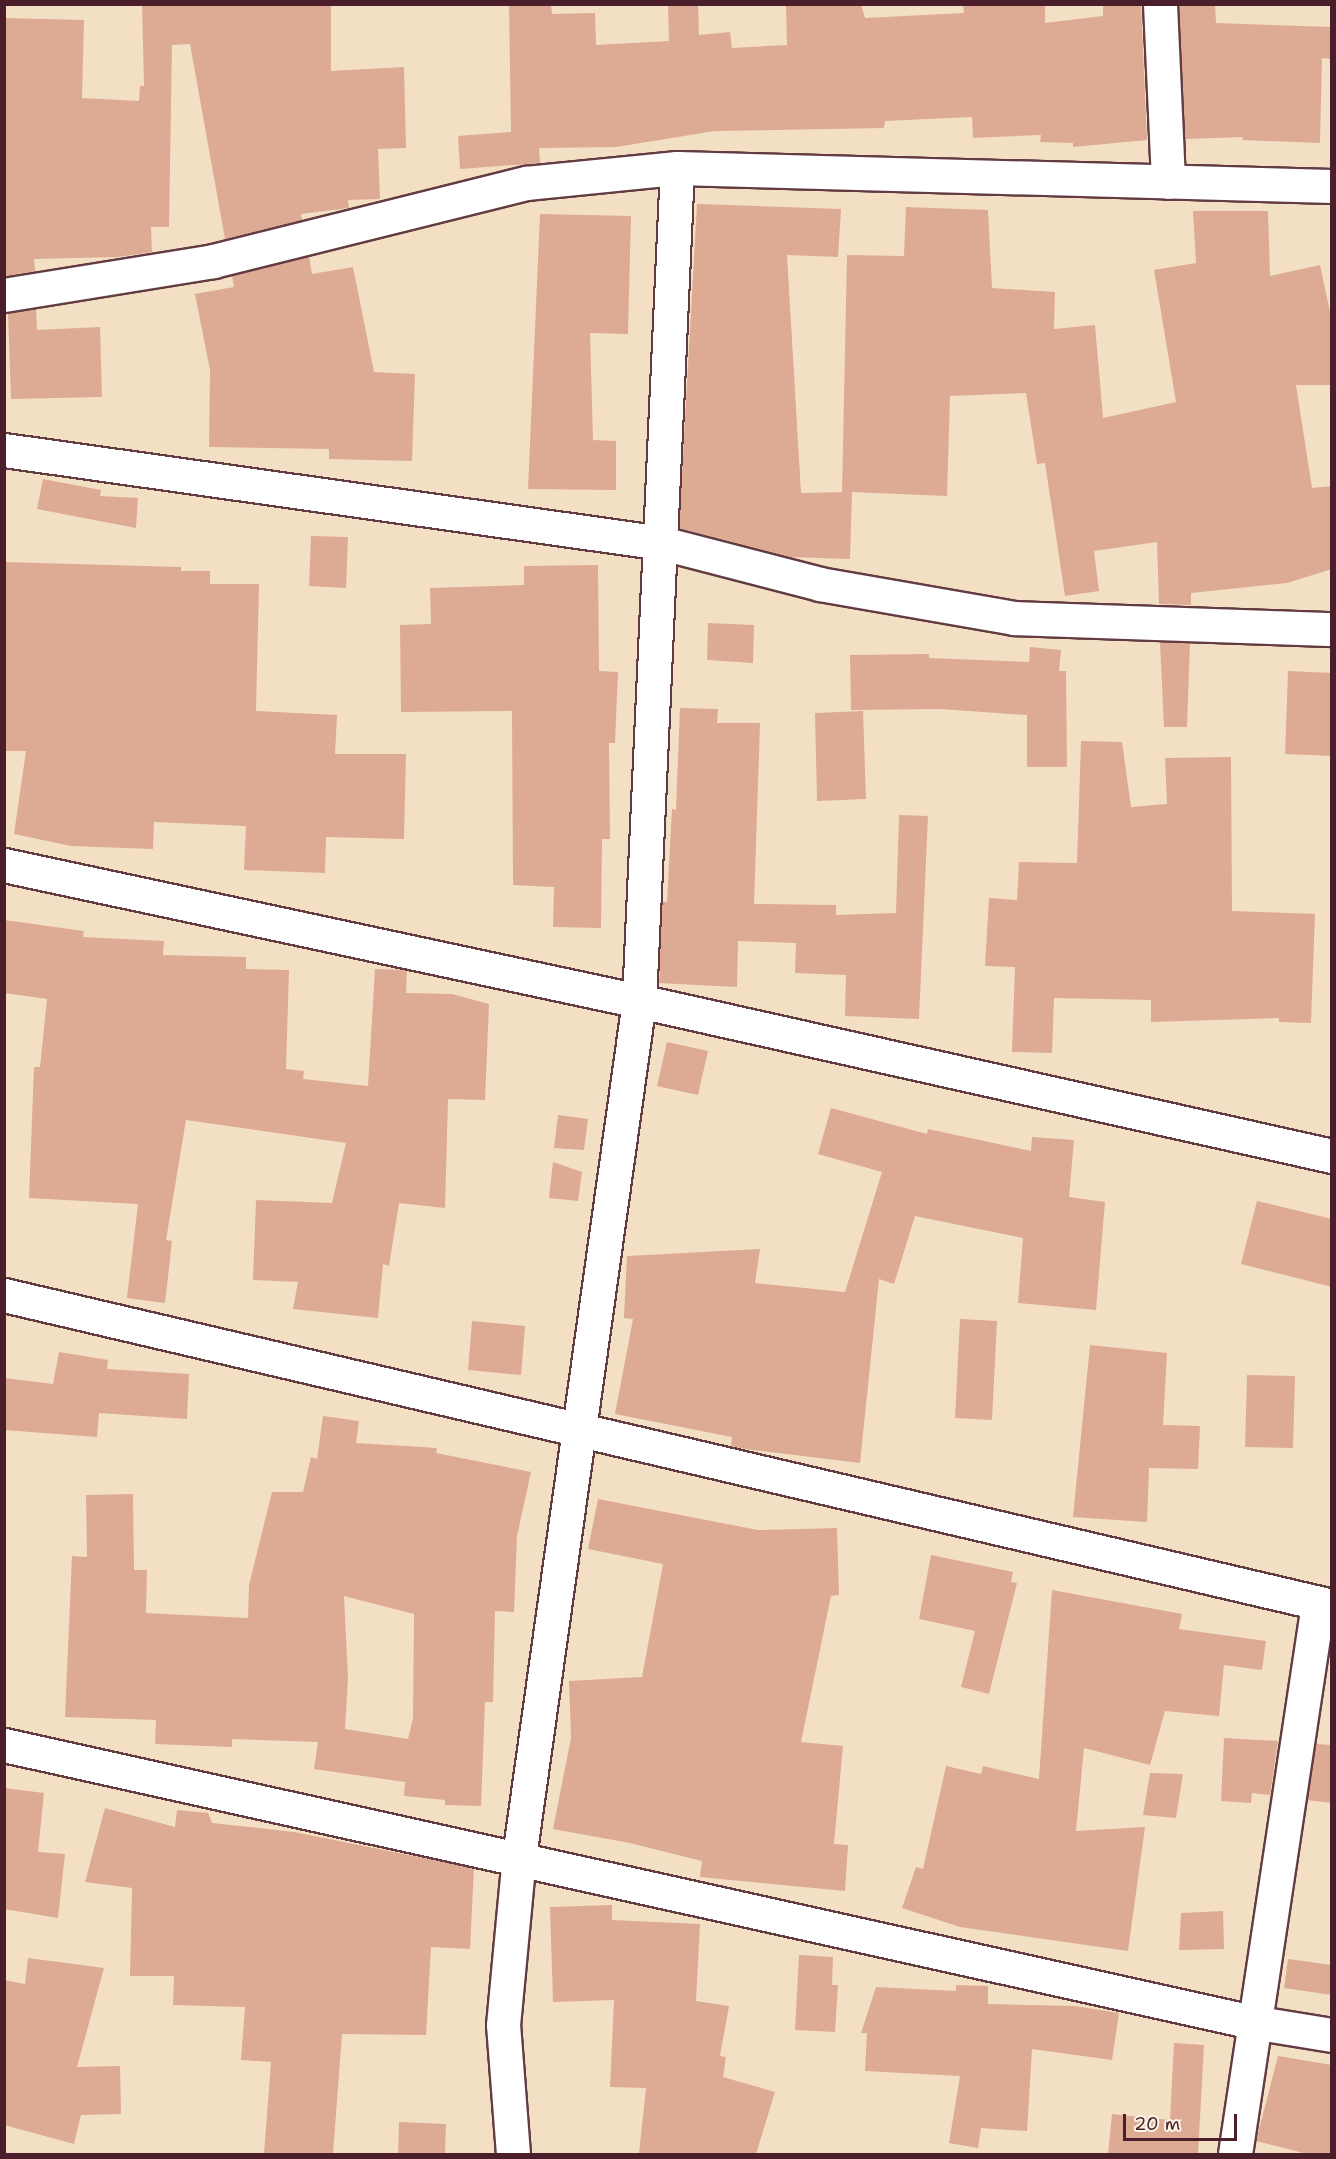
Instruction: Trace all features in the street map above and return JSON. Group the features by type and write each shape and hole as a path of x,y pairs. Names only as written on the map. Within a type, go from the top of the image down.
{"street":[{"path":"1160,4 1168,182"},
{"path":"513,2154 503,2025 519,1857 639,1001 662,543 677,168"},
{"path":"4,295 213,261 526,183 677,168 1332,186"},
{"path":"4,450 662,543 820,584 1014,618 1332,629"},
{"path":"4,866 639,1001 1332,1156"},
{"path":"4,1296 578,1428 1325,1605 1252,2022 1235,2154"},
{"path":"4,1745 519,1857 1252,2022 1332,2035"}],"building":[{"path":"142,4 331,4 331,71 404,67 406,148 378,149 380,199 348,200 349,208 301,214 302,220 225,239 190,44 172,45 169,227 151,227 152,252 118,257 34,259 35,271 6,276 4,18 84,20 82,98 139,101 140,86 144,86"},
{"path":"509,4 551,4 552,14 595,13 596,45 669,41 668,4 698,4 699,35 730,32 732,48 787,45 786,4 861,4 865,18 964,13 963,4 1045,4 1045,23 1103,16 1103,4 1141,4 1147,140 1073,147 1073,143 1040,142 1041,135 973,138 972,117 885,121 884,128 715,131 616,147 539,148 540,163 460,169 458,136 511,132"},
{"path":"1179,4 1215,4 1216,23 1331,27 1330,59 1322,58 1320,143 1242,140 1243,137 1185,139"},
{"path":"697,204 841,209 838,257 787,255 801,493 849,492 842,492 847,255 904,256 906,207 988,210 992,288 1055,292 1054,329 1095,325 1103,418 1176,402 1154,270 1196,263 1193,211 1268,211 1270,276 1320,265 1332,321 1330,385 1296,385 1312,488 1332,486 1332,569 1287,583 1191,593 1191,605 1159,604 1157,542 1094,551 1099,591 1065,596 1045,463 1037,464 1026,393 950,396 947,496 852,492 850,559 791,557 679,528"},
{"path":"540,214 631,216 628,334 590,333 593,440 616,441 616,490 528,489"},
{"path":"309,257 312,274 353,267 374,372 415,374 412,461 329,459 329,449 209,447 210,370 195,294 234,287 232,276"},
{"path":"36,309 37,330 100,327 102,397 11,399 8,313"},
{"path":"43,479 101,490 100,496 138,498 136,528 37,509"},
{"path":"311,536 348,537 346,588 309,586"},
{"path":"4,562 181,567 181,571 210,571 210,584 259,584 256,711 337,715 335,754 406,754 404,839 326,837 325,873 244,870 246,826 154,822 153,849 71,846 14,834 26,751 4,751"},
{"path":"598,565 599,671 618,672 615,743 609,743 610,839 602,839 601,928 553,927 554,887 513,885 512,711 401,712 400,625 431,624 430,588 524,585 524,566"},
{"path":"708,623 754,625 753,663 707,660"},
{"path":"1160,642 1190,643 1187,727 1164,727"},
{"path":"1030,647 1061,650 1059,671 1066,671 1067,767 1027,767 1027,715 940,709 851,710 850,655 929,654 929,658 1029,662"},
{"path":"1288,671 1332,673 1332,756 1285,754"},
{"path":"680,708 718,709 717,723 760,723 754,904 836,905 836,915 896,913 899,815 928,816 919,1019 845,1016 846,975 795,973 796,943 738,941 737,987 659,983 662,902 667,902 672,809 676,810"},
{"path":"863,711 866,799 817,801 815,713"},
{"path":"1081,741 1122,742 1131,807 1167,804 1165,758 1231,757 1232,911 1315,914 1311,1023 1279,1022 1279,1018 1151,1022 1151,1000 1054,998 1052,1053 1012,1052 1015,967 985,966 989,898 1017,900 1019,862 1077,863"},
{"path":"4,920 84,931 83,937 164,941 163,955 246,957 246,969 289,970 286,1069 304,1071 303,1079 368,1086 375,969 407,970 406,993 452,994 489,1004 485,1100 448,1099 445,1208 399,1203 389,1266 383,1264 378,1318 293,1309 298,1282 253,1280 256,1200 332,1203 346,1143 186,1120 166,1240 172,1241 165,1303 127,1298 138,1204 29,1198 34,1067 40,1067 47,999 4,993"},
{"path":"667,1042 708,1051 698,1095 657,1086"},
{"path":"831,1108 927,1134 928,1129 1031,1151 1032,1137 1074,1140 1069,1197 1105,1202 1096,1310 1018,1303 1023,1238 915,1216 894,1284 879,1279 860,1463 745,1449 731,1446 732,1437 615,1414 633,1319 624,1318 627,1256 760,1249 755,1283 845,1292 882,1172 818,1154"},
{"path":"558,1115 588,1119 584,1150 554,1148"},
{"path":"553,1162 582,1172 578,1201 549,1198"},
{"path":"1257,1201 1332,1219 1332,1287 1241,1264"},
{"path":"960,1319 997,1321 992,1420 955,1418"},
{"path":"472,1321 525,1326 521,1375 468,1370"},
{"path":"1090,1345 1167,1353 1163,1425 1200,1426 1198,1469 1149,1468 1147,1522 1073,1517"},
{"path":"59,1352 108,1360 107,1369 189,1374 187,1419 99,1413 97,1437 4,1430 4,1378 53,1384"},
{"path":"1247,1375 1295,1376 1293,1448 1245,1447"},
{"path":"323,1416 359,1421 356,1443 437,1448 436,1453 531,1472 517,1536 514,1612 495,1611 493,1702 485,1702 481,1806 445,1805 445,1800 404,1796 405,1782 314,1769 318,1742 232,1739 232,1747 155,1744 156,1720 65,1717 72,1556 87,1557 86,1495 133,1494 134,1570 147,1570 146,1613 248,1618 249,1585 272,1492 303,1492 311,1457 317,1459","holes":["344,1596 414,1614 413,1718 408,1739 345,1729 348,1678"]},
{"path":"598,1499 758,1530 837,1528 839,1595 831,1596 801,1742 843,1746 834,1844 848,1845 845,1891 700,1877 702,1861 630,1843 553,1829 571,1738 569,1681 642,1677 663,1564 588,1549"},
{"path":"931,1555 1013,1572 1011,1582 1017,1583 989,1694 961,1687 975,1631 919,1619"},
{"path":"1052,1590 1182,1614 1179,1629 1266,1641 1262,1670 1224,1665 1219,1716 1165,1711 1150,1765 1084,1748 1076,1831 1145,1827 1128,1951 960,1927 902,1908 916,1867 923,1869 946,1766 981,1774 983,1766 1039,1779"},
{"path":"1224,1738 1278,1741 1270,1795 1252,1793 1251,1803 1221,1801"},
{"path":"1316,1744 1332,1745 1332,1803 1307,1800"},
{"path":"1150,1773 1183,1774 1176,1818 1143,1815"},
{"path":"4,1788 44,1793 38,1852 65,1854 58,1918 4,1909"},
{"path":"105,1808 175,1827 177,1810 208,1813 212,1823 294,1832 474,1868 470,1949 431,1947 426,2035 342,2034 333,2154 264,2154 271,2062 241,2060 245,2007 173,2005 174,1976 130,1976 132,1888 85,1882"},
{"path":"612,1905 612,1920 700,1924 696,2001 729,2006 720,2056 726,2057 723,2077 775,2092 756,2154 639,2154 646,2088 610,2087 614,2000 553,2002 550,1907"},
{"path":"1223,1911 1224,1949 1179,1950 1181,1913"},
{"path":"799,1955 833,1957 832,1985 838,1985 835,2032 795,2030"},
{"path":"28,1958 104,1968 77,2067 120,2066 121,2114 81,2115 74,2144 4,2125 4,1980 25,1984"},
{"path":"1288,1959 1332,1965 1332,1995 1284,1988"},
{"path":"956,1985 988,1986 988,2004 1075,2006 1119,2013 1112,2060 1032,2049 1027,2131 981,2128 978,2148 949,2143 960,2076 865,2071 867,2033 861,2033 876,1987 956,1991"},
{"path":"1174,2043 1204,2045 1198,2154 1108,2154 1112,2114 1170,2120"},
{"path":"1278,2056 1332,2065 1332,2154 1307,2154 1256,2141"},
{"path":"399,2122 446,2124 445,2154 398,2154"}]}
